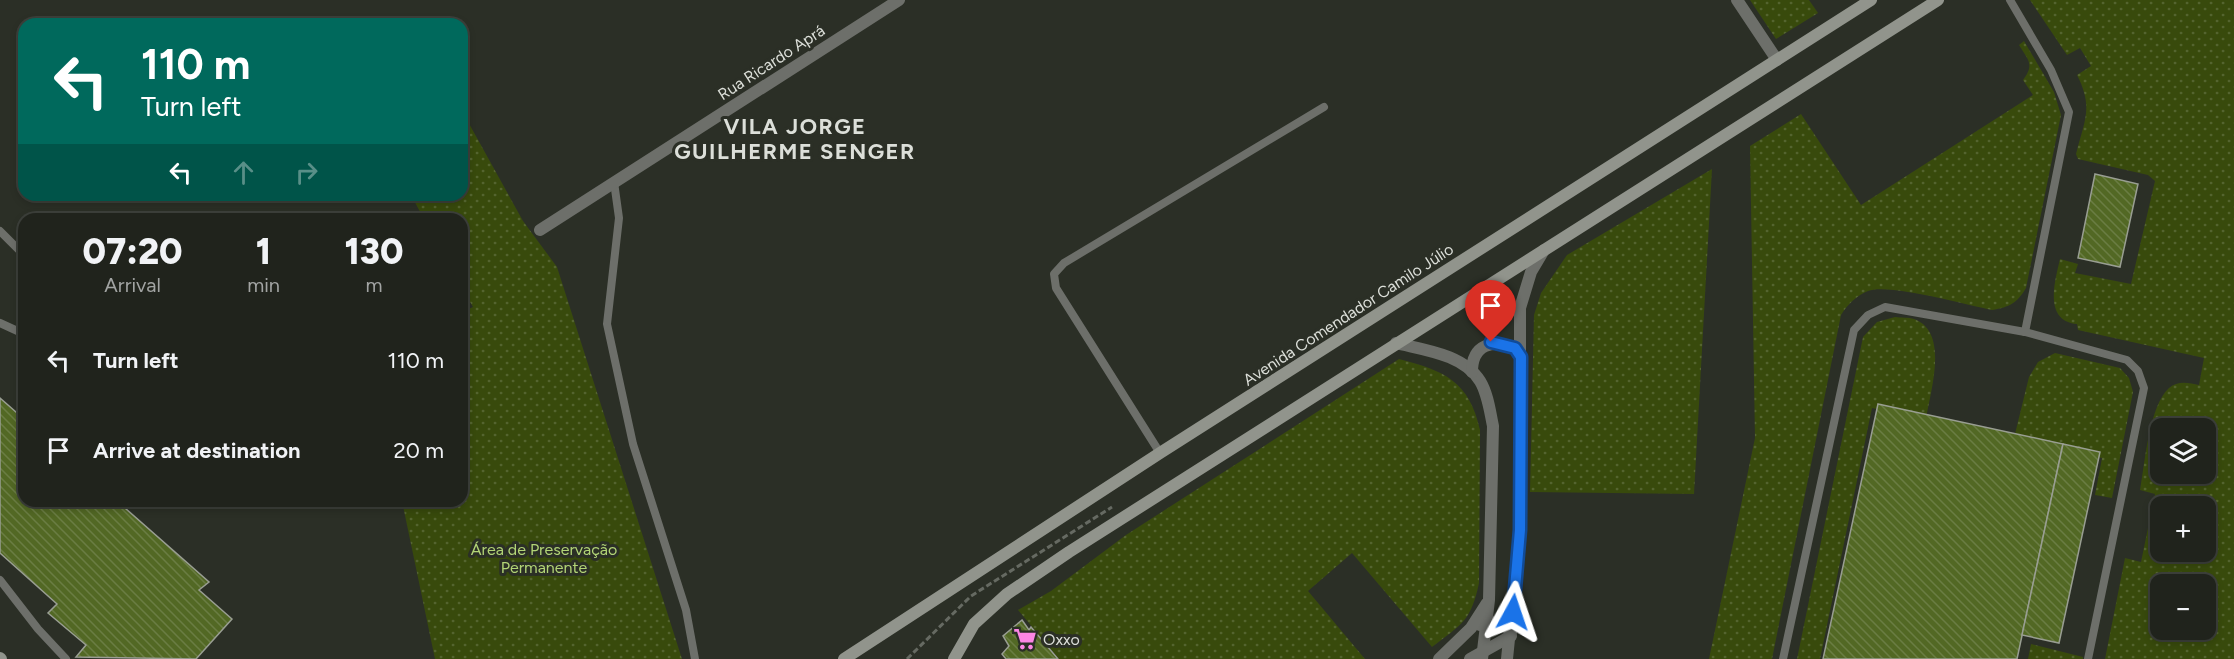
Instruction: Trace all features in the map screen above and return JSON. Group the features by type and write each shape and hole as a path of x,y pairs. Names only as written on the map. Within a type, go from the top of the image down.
{"main road":[{"name":"Avenida Comendador Camilo Júlio","path":"844,659 1160,453 1871,0"},
{"path":"954,659 974,624 1007,594 1136,508 1938,0"},
{"path":"857,659 876,639"}],"street":[{"name":"Rua Ricardo Aprá","path":"540,230 899,0"},
{"path":"1737,0 1777,60"},
{"path":"1508,659 1520,530 1520,308 1523,292 1544,250"},
{"path":"1472,372 1474,356 1482,347 1491,342 1515,348 1521,357"},
{"path":"1396,343 1446,357 1472,372 1480,382 1493,426 1489,600 1482,655"},
{"path":"1439,659 1464,635 1489,600"},
{"path":"1464,635 1486,623 1503,621 1511,634"},
{"path":"1470,659 1482,655 1511,634"}],"lane":[{"path":"2010,0 2051,70 2069,112 2025,332"},
{"path":"1160,453 1056,288 1054,274 1064,263 1324,107"},
{"path":"614,182 619,218 607,324 633,444 686,610 695,659"},
{"path":"0,231 18,249"},
{"path":"1783,659 1854,330 1868,315 1885,308 2025,332 2127,360 2138,372 2144,388 2088,659"},
{"path":"0,323 18,331"},
{"path":"0,580 38,629 66,659"}],"green space":[{"path":"1750,0 1809,0 1818,13 1776,39"},
{"path":"2030,0 2234,0 2234,659 2105,659 2125,558 2141,562 2150,518 2150,562 2216,562 2216,496 2155,496 2155,494 2140,490 2150,431 2150,484 2216,484 2216,418 2153,418 2162,396 2172,385 2184,383 2199,385 2204,358 2078,330 2077,324 2059,316 2055,308 2054,288 2060,259 2078,264 2075,273 2131,284 2155,181 2148,175 2078,159 2076,154 2086,115 2086,106 2077,75 2091,66 2080,48 2067,55"},
{"path":"2024,41 2054,92 2061,115 2026,288 2012,304 1992,310 1910,292 1878,289 1864,293 1846,307 1841,315 1772,659 1709,659 1755,438 1750,146 1801,114 1861,205 2033,95 2023,80 2029,70 2029,62 2019,45"},
{"name":"Área de Preservação Permanente","path":"468,122 523,221 557,267 682,659 435,659 403,507 468,507 468,309 473,307 468,298 468,213 421,213 414,201 468,201"},
{"path":"1712,169 1694,494 1530,492 1534,315 1541,293 1567,255"},
{"path":"1895,317 1914,319 1925,326 1932,336 1935,364 1926,419 1872,408 1820,659 1797,659 1863,337 1877,322"},
{"path":"2055,353 2120,368 2129,378 2133,392 2112,498 2095,495 2102,458 2014,438 2029,377 2038,362"},
{"path":"1399,359 1430,368 1453,381 1469,400 1480,430 1479,583 1469,614 1464,621 1432,647 1352,553 1308,591 1365,659 1059,659 1018,610 1051,591 1126,535"},
{"path":"2031,644 2083,657 2083,659 2028,659"}],"building":[{"path":"2095,174 2138,184 2120,267 2078,258"},
{"path":"0,398 18,414 18,507 124,507 209,582 199,590 232,619 196,659 76,657 86,645 48,613 57,604 0,553"},
{"path":"1878,404 2063,444 2017,659 1823,659"},
{"path":"2063,444 2100,452 2059,643 2022,635"},
{"path":"1022,620 1029,630 1031,627 1058,659 1006,659 1002,654 1009,646 1003,636"}],"place":[{"name":"Oxxo","path":"1025,639"}],"district":[{"name":"VILA JORGE GUILHERME SENGER","path":"795,138"}],"route":[{"path":"1491,342 1500,342 1515,348 1521,357 1520,530 1513,612"}]}
